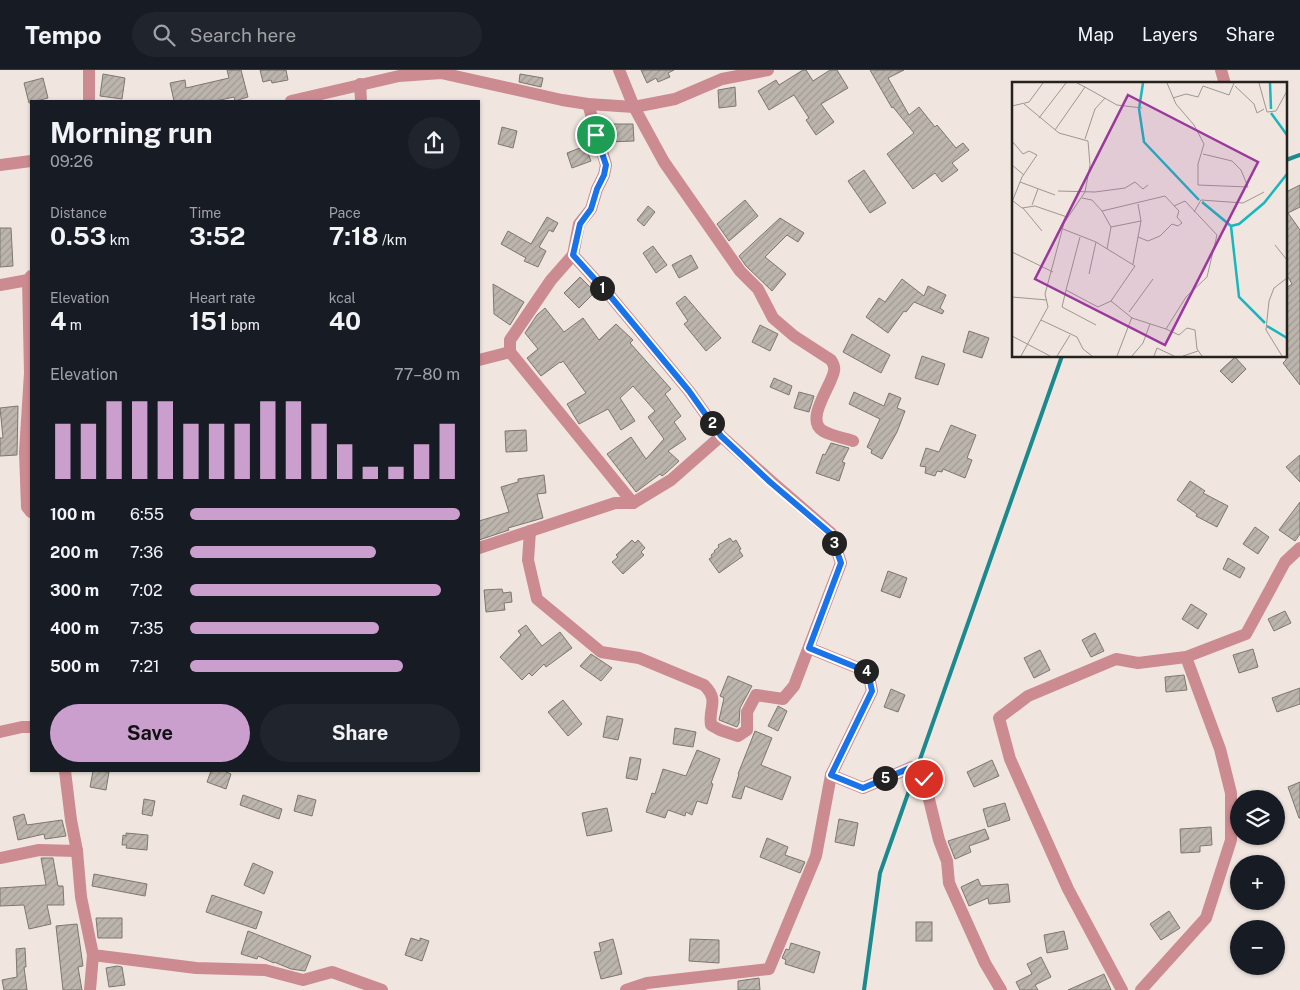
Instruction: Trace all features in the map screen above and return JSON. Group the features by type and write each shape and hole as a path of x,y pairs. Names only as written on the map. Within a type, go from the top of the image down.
{"street":[{"path":"89,70 89,100"},
{"path":"619,70 634,107 664,162 740,271 758,289 773,318 794,336 831,360 834,372 822,400 817,424 822,431 853,441"},
{"path":"295,100 399,76 441,72 562,100 634,107 674,99 722,79 768,70"},
{"path":"360,84 362,100"},
{"path":"588,104 606,165 604,175 597,189 591,209 580,224 573,255 551,280 510,340 510,352 633,503"},
{"path":"0,165 30,161"},
{"path":"530,530 528,560 537,599 601,652 639,658 704,685 709,690 713,699 711,724 720,730 738,736 747,730 747,712 756,695 783,699 794,686 841,563 831,534 770,482 721,436 689,391 611,297 573,255"},
{"path":"0,285 29,278 30,373 25,452 27,507 30,511"},
{"path":"480,360 510,352"},
{"path":"480,548 615,503 633,503 671,480 721,436"},
{"path":"1122,990 1068,889 1010,759 999,718 1028,696 1116,660 1138,663 1186,657 1246,634 1285,562 1300,548"},
{"path":"626,990 647,983 769,968 816,856 831,775 872,691 868,672 809,648"},
{"path":"1141,990 1206,918 1231,840 1231,794 1220,748 1186,657"},
{"path":"0,732 30,727"},
{"path":"831,775 863,788 912,767 924,779 939,840 947,862 950,883 985,963 1001,990"},
{"path":"65,772 81,897 93,955 90,990"},
{"path":"0,858 39,850 76,851"},
{"path":"93,955 196,968 264,970 303,980 332,972 382,990"}],"building":[{"path":"227,70 241,70 248,97 238,100 235,100 234,97 220,100 174,100 170,83 185,80 186,88 229,78"},
{"path":"260,70 286,70 288,80 272,83 271,80 263,82"},
{"path":"641,70 674,70 668,73 670,77 658,82 656,78 647,83"},
{"path":"806,70 813,81 830,70 837,70 848,88 821,104 834,122 816,135 806,120 809,118 794,95 769,110 758,91 776,80 779,85"},
{"path":"870,70 904,70 888,78 909,115 919,107 935,127 937,125 956,148 963,143 969,150 952,163 958,170 942,182 935,173 913,189 887,154 914,133 892,108"},
{"path":"103,74 125,78 122,99 100,96"},
{"path":"520,74 543,78 541,87 519,82"},
{"path":"43,78 48,98 30,100 29,103 24,83"},
{"path":"735,87 736,106 719,108 718,90"},
{"path":"606,124 633,124 634,141 608,142"},
{"path":"502,127 517,131 513,148 498,144"},
{"path":"585,146 591,161 572,168 567,153"},
{"path":"864,170 886,203 870,213 848,181"},
{"path":"1300,185 1300,207 1288,213 1288,191"},
{"path":"745,200 758,216 729,241 717,224"},
{"path":"648,206 655,212 644,226 637,220"},
{"path":"1288,213 1300,230 1300,385 1283,363 1288,358 1288,287 1292,284 1288,277"},
{"path":"547,217 558,223 553,232 549,230 539,247 546,251 538,267 524,261 526,258 501,244 508,231 531,244"},
{"path":"780,218 804,233 798,242 787,235 765,257 786,274 772,291 746,266 739,256"},
{"path":"0,228 11,228 13,266 0,267"},
{"path":"653,246 667,265 656,273 643,253"},
{"path":"691,255 698,268 679,278 672,265"},
{"path":"580,277 595,292 579,308 564,293"},
{"path":"902,279 924,296 928,286 946,295 940,308 944,311 942,314 914,302 906,312 904,311 888,333 866,317 879,298 885,302"},
{"path":"493,284 524,302 510,325 494,314"},
{"path":"685,296 721,338 706,351 684,324 688,321 676,303"},
{"path":"545,308 564,332 583,318 599,340 616,324 633,340 630,343 671,389 665,394 681,416 674,422 686,439 668,451 679,461 662,476 660,474 636,492 607,454 631,437 646,459 664,439 648,417 655,411 633,386 620,398 635,421 621,430 608,409 579,424 567,404 586,393 563,361 541,376 527,358 538,349 525,333 537,315"},
{"path":"760,325 778,334 770,351 752,342"},
{"path":"969,331 989,338 982,358 963,352"},
{"path":"852,334 890,355 881,373 843,352"},
{"path":"922,356 945,364 938,385 915,378"},
{"path":"1234,358 1246,369 1232,383 1220,371"},
{"path":"774,378 792,386 789,395 770,387"},
{"path":"799,392 814,396 809,412 794,408"},
{"path":"854,392 884,406 889,393 901,398 897,408 905,411 897,432 882,459 871,453 872,450 867,447 880,419 849,404"},
{"path":"18,406 17,455 0,456 0,438 3,438 0,408"},
{"path":"951,425 976,435 967,458 972,460 965,478 943,469 942,472 937,471 935,476 925,473 926,467 920,466 926,448 939,452"},
{"path":"526,430 527,451 506,452 505,431"},
{"path":"831,443 849,448 842,462 845,463 839,481 816,473 823,454 825,455"},
{"path":"1300,455 1300,482 1286,467"},
{"path":"544,475 546,493 537,494 543,518 508,528 509,530 480,540 480,521 509,512 501,487 518,482 518,479"},
{"path":"1190,481 1205,491 1203,493 1228,506 1217,527 1196,516 1197,514 1177,500"},
{"path":"1300,502 1300,534 1295,541 1279,530"},
{"path":"1255,527 1269,537 1258,554 1243,544"},
{"path":"730,538 733,542 736,540 743,556 719,573 709,559 719,547 718,545"},
{"path":"632,540 635,543 638,540 645,548 641,552 644,555 623,574 612,562 618,557 616,555"},
{"path":"1228,558 1245,568 1240,578 1223,569"},
{"path":"888,571 907,578 900,598 881,591"},
{"path":"502,589 503,593 511,592 512,602 504,603 505,610 486,612 484,590"},
{"path":"1191,604 1207,614 1198,629 1182,619"},
{"path":"1285,611 1291,623 1274,631 1268,619"},
{"path":"526,625 542,646 560,632 572,648 546,667 544,664 532,676 529,673 522,680 500,657 521,635 518,631"},
{"path":"1095,633 1104,651 1091,657 1082,640"},
{"path":"1253,649 1258,667 1239,673 1233,655"},
{"path":"1040,650 1050,670 1034,678 1024,658"},
{"path":"591,654 612,668 601,681 580,666"},
{"path":"1184,675 1187,690 1166,692 1165,677"},
{"path":"728,676 752,686 740,708 737,727 719,720 724,698 720,696"},
{"path":"1300,688 1300,704 1277,712 1272,698"},
{"path":"891,689 905,695 898,712 884,707"},
{"path":"563,700 582,724 568,736 548,712"},
{"path":"778,706 787,711 778,731 768,726"},
{"path":"607,716 623,719 618,740 603,737"},
{"path":"675,728 696,732 693,747 673,744"},
{"path":"755,731 772,738 761,765 791,777 782,800 745,786 741,799 732,797 738,774"},
{"path":"697,750 720,759 711,783 713,784 707,804 697,801 692,815 686,812 685,816 668,810 665,818 646,812 652,793 655,794 663,769 686,776"},
{"path":"630,757 641,759 637,780 626,778"},
{"path":"992,760 999,776 974,787 967,772"},
{"path":"93,772 109,772 106,790 90,787"},
{"path":"211,772 226,772 231,774 226,789 207,782"},
{"path":"1300,782 1300,818 1299,818 1288,787"},
{"path":"243,795 282,809 279,819 240,805"},
{"path":"298,795 316,800 312,816 294,811"},
{"path":"144,799 155,801 152,816 142,814"},
{"path":"1005,803 1010,820 988,827 983,809"},
{"path":"607,808 612,831 587,836 582,813"},
{"path":"24,814 27,825 62,820 66,836 45,839 44,834 18,840 13,817"},
{"path":"839,819 858,823 854,846 835,842"},
{"path":"1211,827 1212,845 1200,846 1200,852 1181,853 1180,829"},
{"path":"985,829 989,839 969,846 971,852 955,859 948,841"},
{"path":"126,833 148,835 147,850 126,848 127,845 122,845 123,835 126,836"},
{"path":"767,838 788,847 785,855 805,862 800,873 760,857"},
{"path":"41,858 53,858 58,886 63,886 64,905 47,905 51,924 29,929 24,905 0,906 0,888 46,885"},
{"path":"253,863 273,872 264,894 244,885"},
{"path":"94,874 147,884 145,896 92,886"},
{"path":"978,879 981,886 1008,884 1010,902 989,904 988,898 969,906 961,887"},
{"path":"212,895 262,912 256,929 206,912"},
{"path":"1169,911 1180,928 1161,940 1150,924"},
{"path":"96,918 122,918 122,938 98,938"},
{"path":"916,922 932,922 932,941 916,941"},
{"path":"77,924 83,966 78,967 82,990 63,990 56,926"},
{"path":"248,931 311,956 305,971 291,969 258,956 257,959 241,954"},
{"path":"1064,931 1068,949 1047,953 1044,935"},
{"path":"411,938 429,941 422,961 405,955"},
{"path":"613,939 622,974 601,979 594,952 601,951 599,943"},
{"path":"690,939 719,940 719,963 689,961"},
{"path":"791,943 820,952 814,973 785,964 786,960 782,958 786,949 789,950"},
{"path":"25,948 26,967 24,967 27,990 4,990 2,980 17,977 16,949"},
{"path":"1041,957 1051,977 1035,985 1038,990 1020,990 1016,982 1032,974 1027,964"},
{"path":"122,967 125,985 109,987 106,968"},
{"path":"1104,974 1111,990 1068,990"},
{"path":"759,978 760,990 738,990 738,981"}],"waterway":[{"path":"1288,159 1300,155"},
{"path":"864,990 880,873 1061,358"}],"route":[{"path":"596,135 604,154 606,165 591,209 580,224 573,255 611,297 689,391 721,436 770,482 831,534 841,563 809,648 868,672 872,691 831,775 863,788 912,767 924,779"}]}
